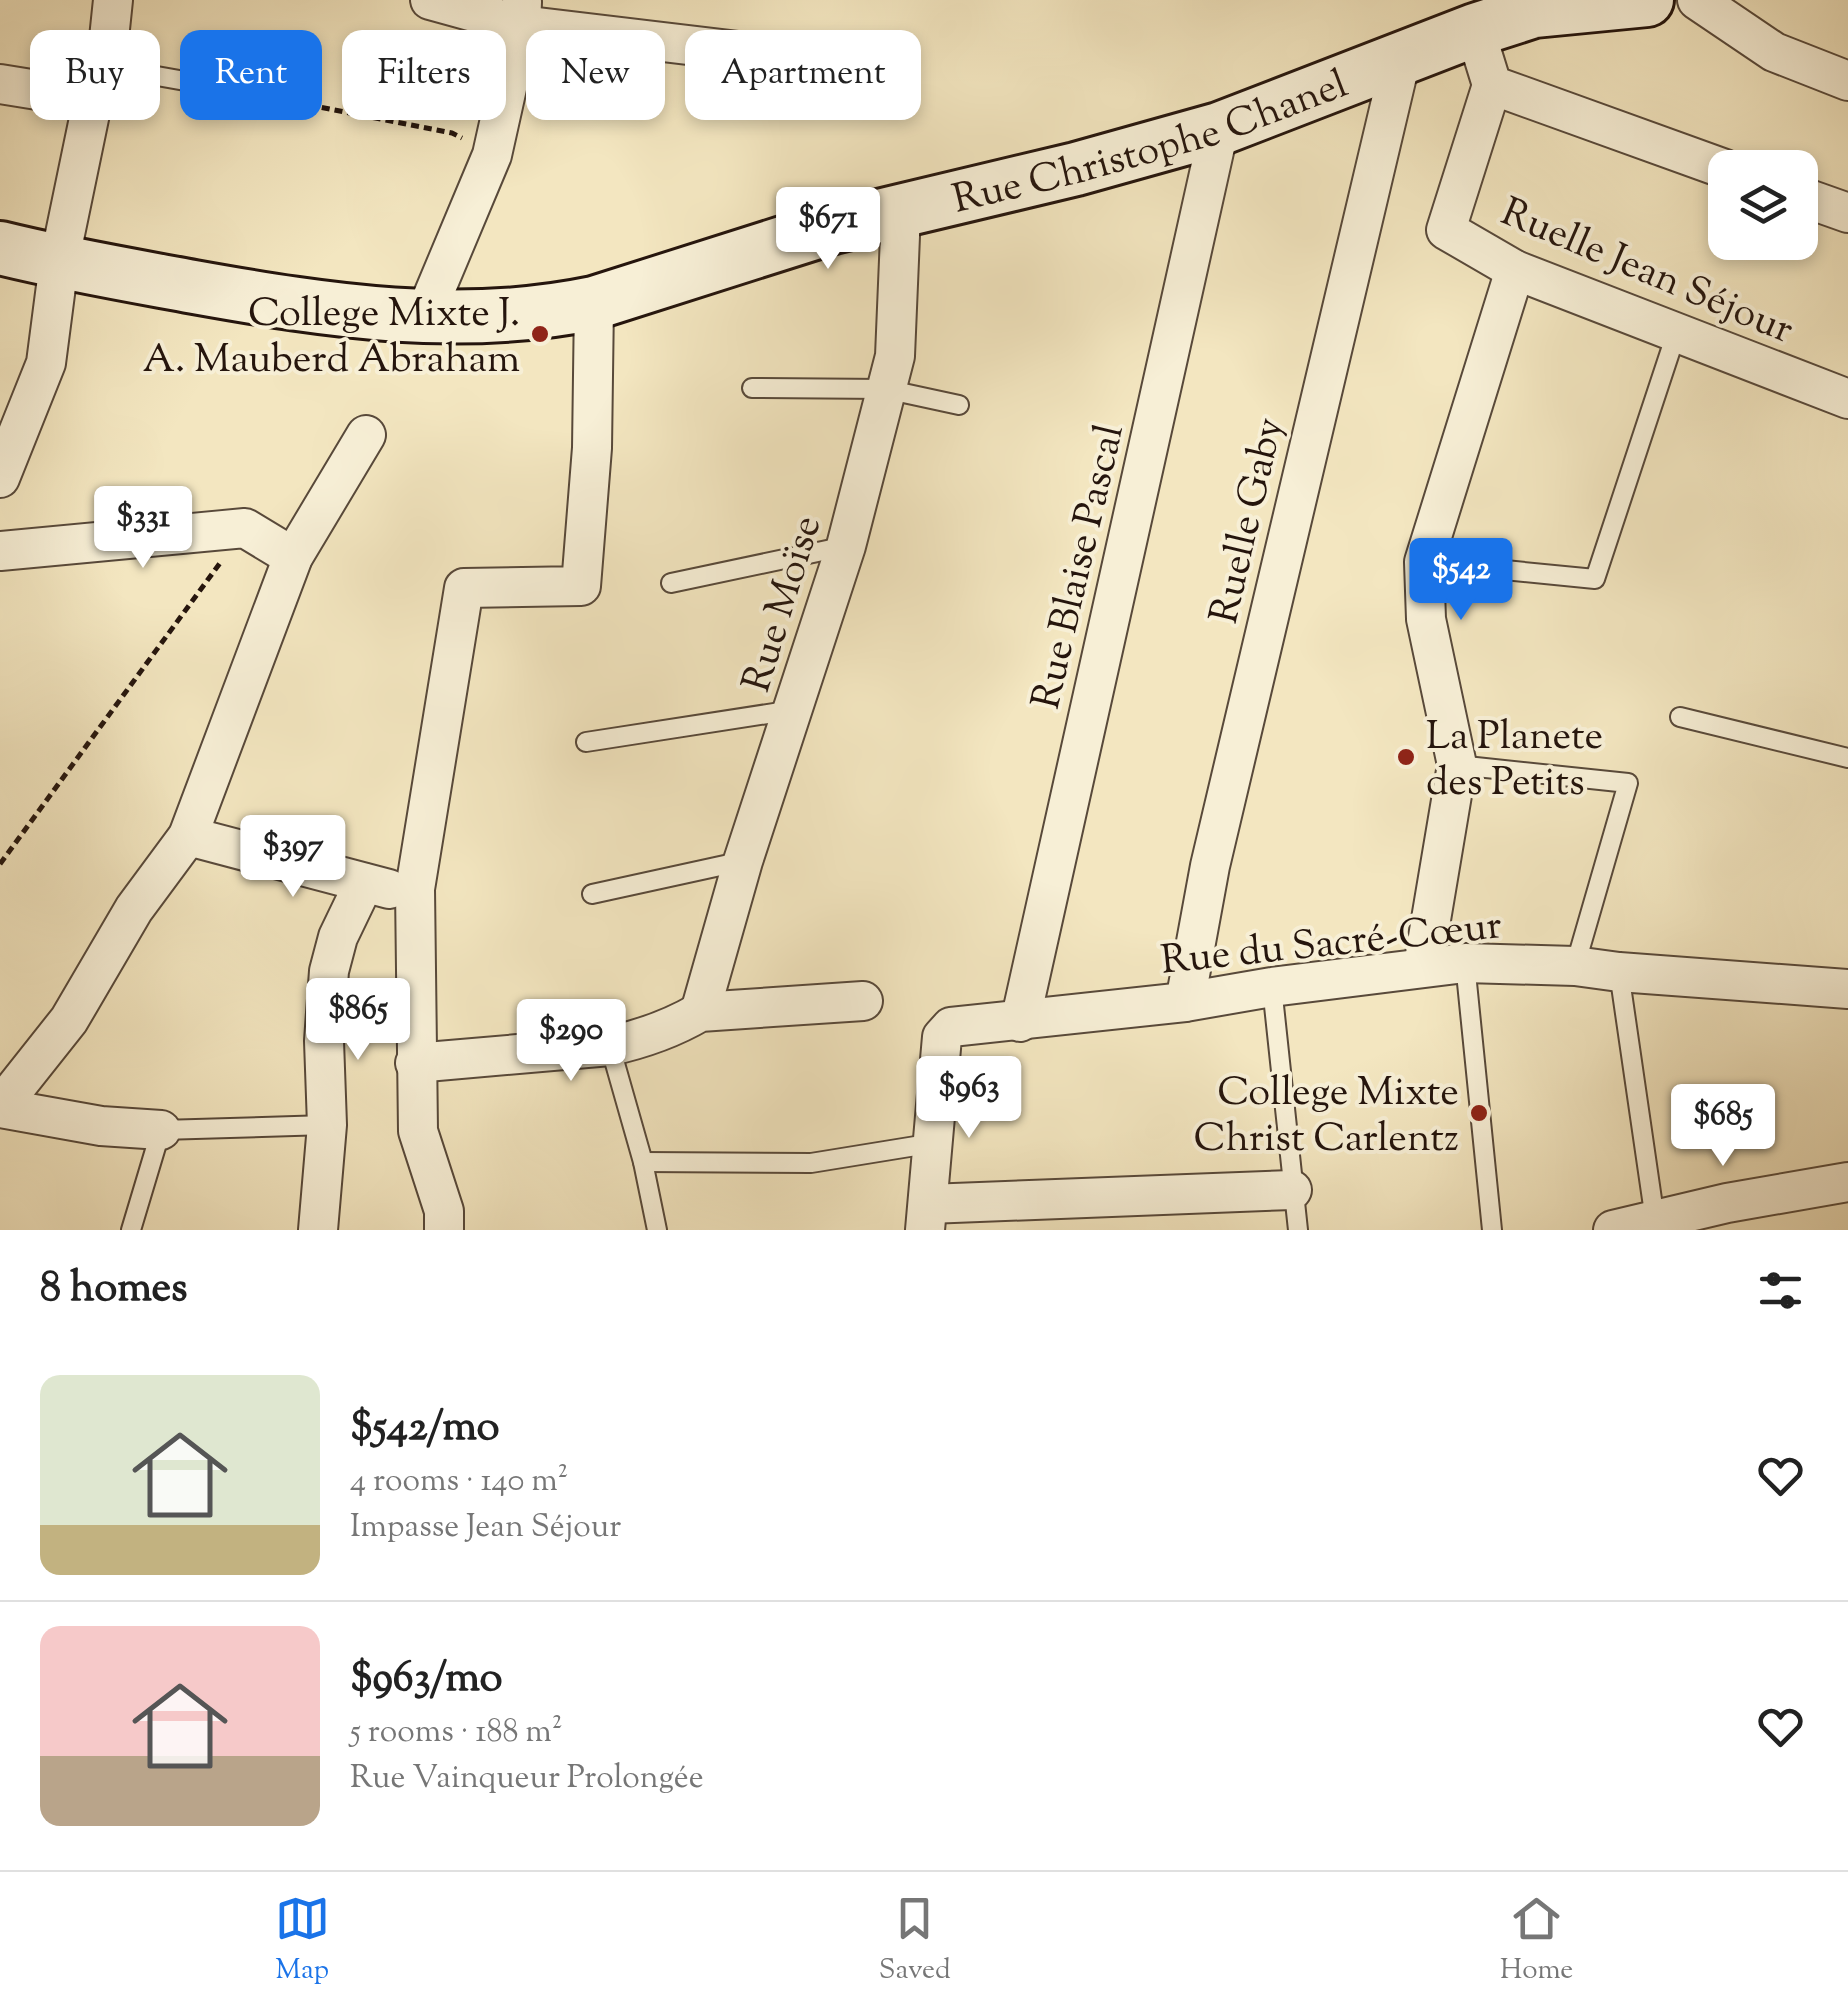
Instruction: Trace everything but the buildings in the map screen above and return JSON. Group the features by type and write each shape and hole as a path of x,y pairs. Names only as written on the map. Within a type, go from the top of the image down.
{"street":[{"path":"108,30 113,0"},
{"path":"430,0 685,40"},
{"name":"Rue Christophe Chanel","path":"0,248 58,263 320,310 424,317 512,316 594,303 833,227 1076,169 1219,128 1534,11 1646,0"},
{"path":"1697,0 1774,52 1848,80"},
{"path":"424,317 492,155 521,12"},
{"path":"1475,30 1492,85 1708,163"},
{"name":"Ruelle Gaby","path":"1184,1002 1210,866 1400,59"},
{"path":"0,84 30,84"},
{"name":"Ruelle Jean Séjour","path":"1492,85 1446,230 1515,270 1848,399"},
{"path":"0,478 46,362 58,263 91,120"},
{"name":"Rue Blaise Pascal","path":"1020,1022 1219,128"},
{"path":"1818,202 1848,213"},
{"name":"Rue Moïse","path":"700,1012 743,860 846,546 895,356 901,212"},
{"path":"1423,967 1457,764 1426,619 1424,562 1515,270"},
{"path":"444,1230 440,1197 418,1131 415,896 464,588 581,586 592,448 594,303"},
{"path":"160,1130 101,1126 0,1108 69,1020 134,909 188,836 293,558 366,435"},
{"path":"0,551 244,528 293,558"},
{"path":"188,836 415,896"},
{"path":"318,1230 327,1125 324,1041 329,971 338,937 364,884"},
{"name":"Rue du Sacré-Cœur","path":"935,1143 942,1036 951,1028 1184,1002 1272,986 1465,963 1575,966 1848,988"},
{"path":"415,1063 610,1046 659,1032 700,1012 863,1001"},
{"path":"935,1143 927,1217 1292,1190"},
{"path":"1613,1230 1727,1203 1848,1182"}],"lane":[{"path":"1424,562 1596,579 1676,334"},
{"path":"752,388 885,389 958,406"},
{"path":"670,583 846,546"},
{"path":"586,742 795,709"},
{"path":"1680,717 1848,758"},
{"path":"1457,764 1628,783 1575,966"},
{"path":"592,894 743,860"},
{"path":"1465,963 1492,1230"},
{"path":"1619,972 1655,1220"},
{"path":"1272,986 1298,1230"},
{"path":"610,1046 657,1230"},
{"path":"131,1230 160,1130 327,1125"},
{"path":"642,1162 811,1163 935,1143"}],"path":[{"path":"322,107 452,133 492,155"},
{"path":"0,864 244,528"}],"place":[{"name":"College Mixte J. A. Mauberd Abraham","path":"540,334"},
{"name":"La Planete des Petits","path":"1406,757"},
{"name":"College Mixte Christ Carlentz","path":"1479,1113"}]}
